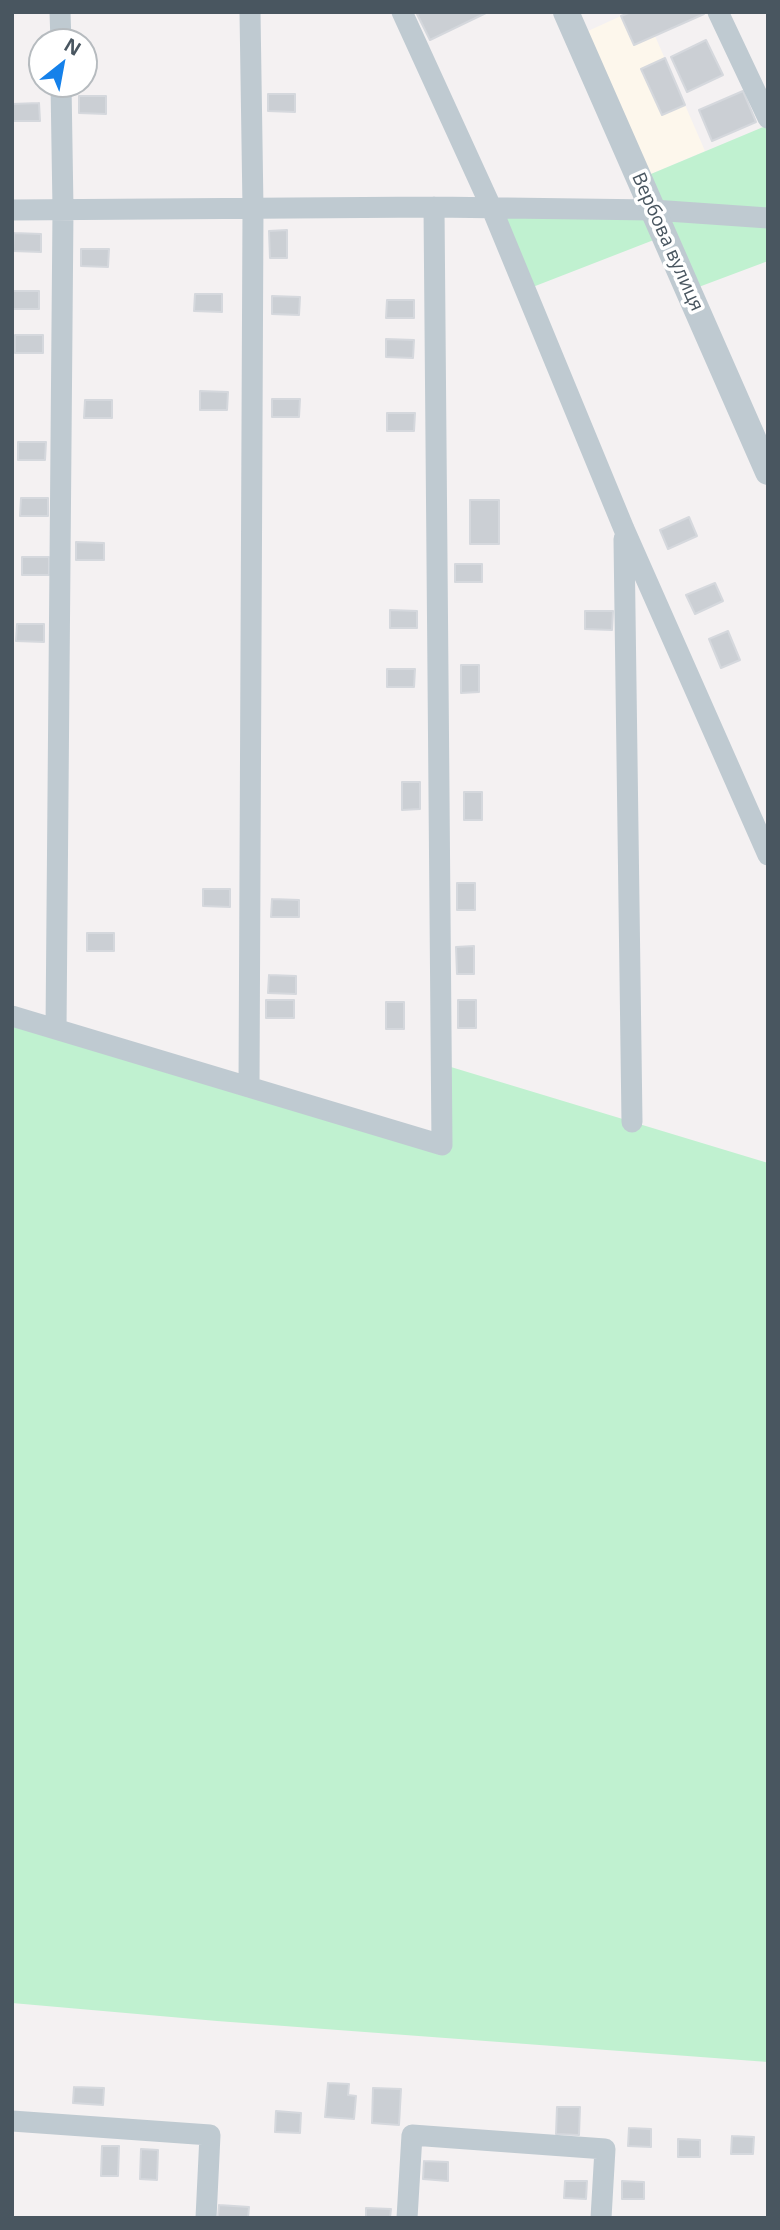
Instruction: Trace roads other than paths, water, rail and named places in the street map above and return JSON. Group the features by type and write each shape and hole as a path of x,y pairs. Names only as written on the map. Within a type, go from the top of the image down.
{"street":[{"path":"248,1087 253,208 250,12"},
{"path":"402,12 492,209 624,529 768,855"},
{"name":"Вербова вулиця","path":"566,12 768,472"},
{"path":"718,12 768,118"},
{"path":"55,1029 63,209 61,98"},
{"path":"12,1016 442,1145 434,207"},
{"path":"12,210 434,207 653,211 768,218"},
{"path":"624,529 632,1122"},
{"path":"12,2121 210,2135 206,2218"},
{"path":"407,2218 412,2135 606,2149 601,2218"}]}
